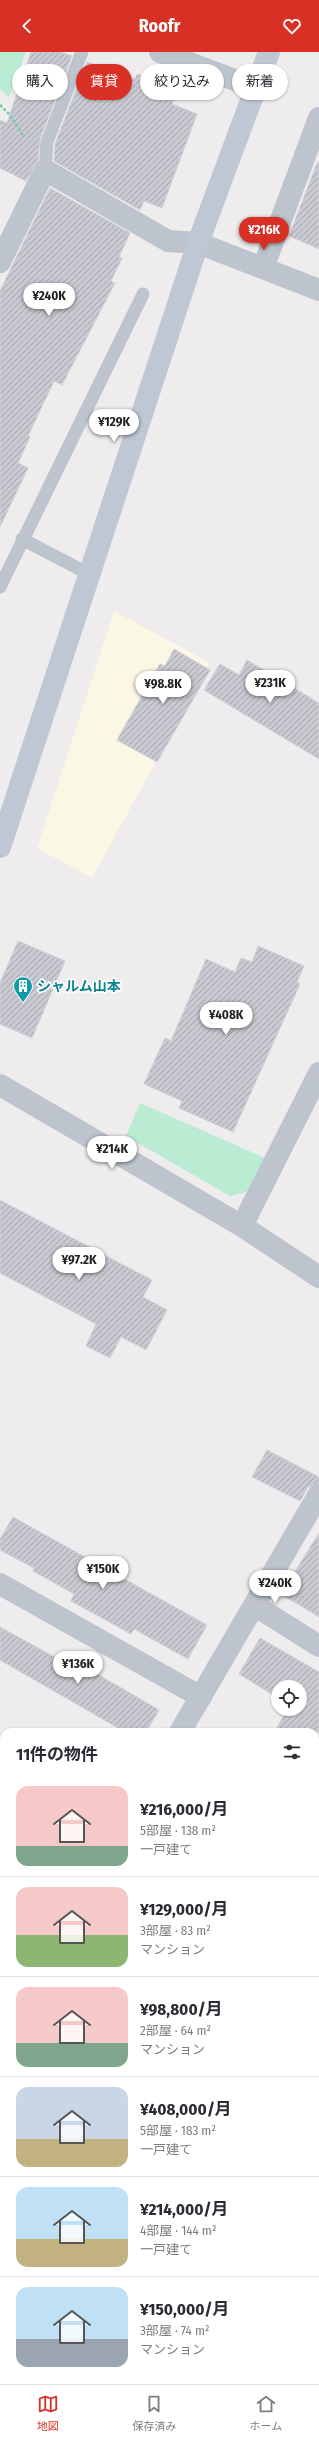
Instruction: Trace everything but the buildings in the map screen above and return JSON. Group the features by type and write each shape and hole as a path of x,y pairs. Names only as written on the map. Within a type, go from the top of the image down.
{"street":[{"path":"160,52 232,79"},
{"path":"265,64 269,52"},
{"path":"0,847 198,243 252,100"},
{"path":"263,268 319,118"},
{"path":"0,262 45,170 168,241 198,243 319,290"},
{"path":"242,1226 314,1097 319,1073"},
{"path":"0,1085 242,1226 319,1277"},
{"path":"182,1728 319,1494"},
{"path":"0,1584 201,1697"},
{"path":"254,1605 319,1646"}],"lane":[{"path":"45,170 47,142 82,52"},
{"path":"0,587 22,539 143,294"},
{"path":"22,539 89,574"}],"shaded area":[{"path":"114,611 210,663 92,878 37,848"}],"green space":[{"path":"0,52 26,52 21,64 12,64 12,89 9,97 0,89"},
{"path":"140,1103 265,1158 250,1191 230,1196 126,1136"}],"place":[{"name":"シャルム山本","path":"23,1003"}]}
